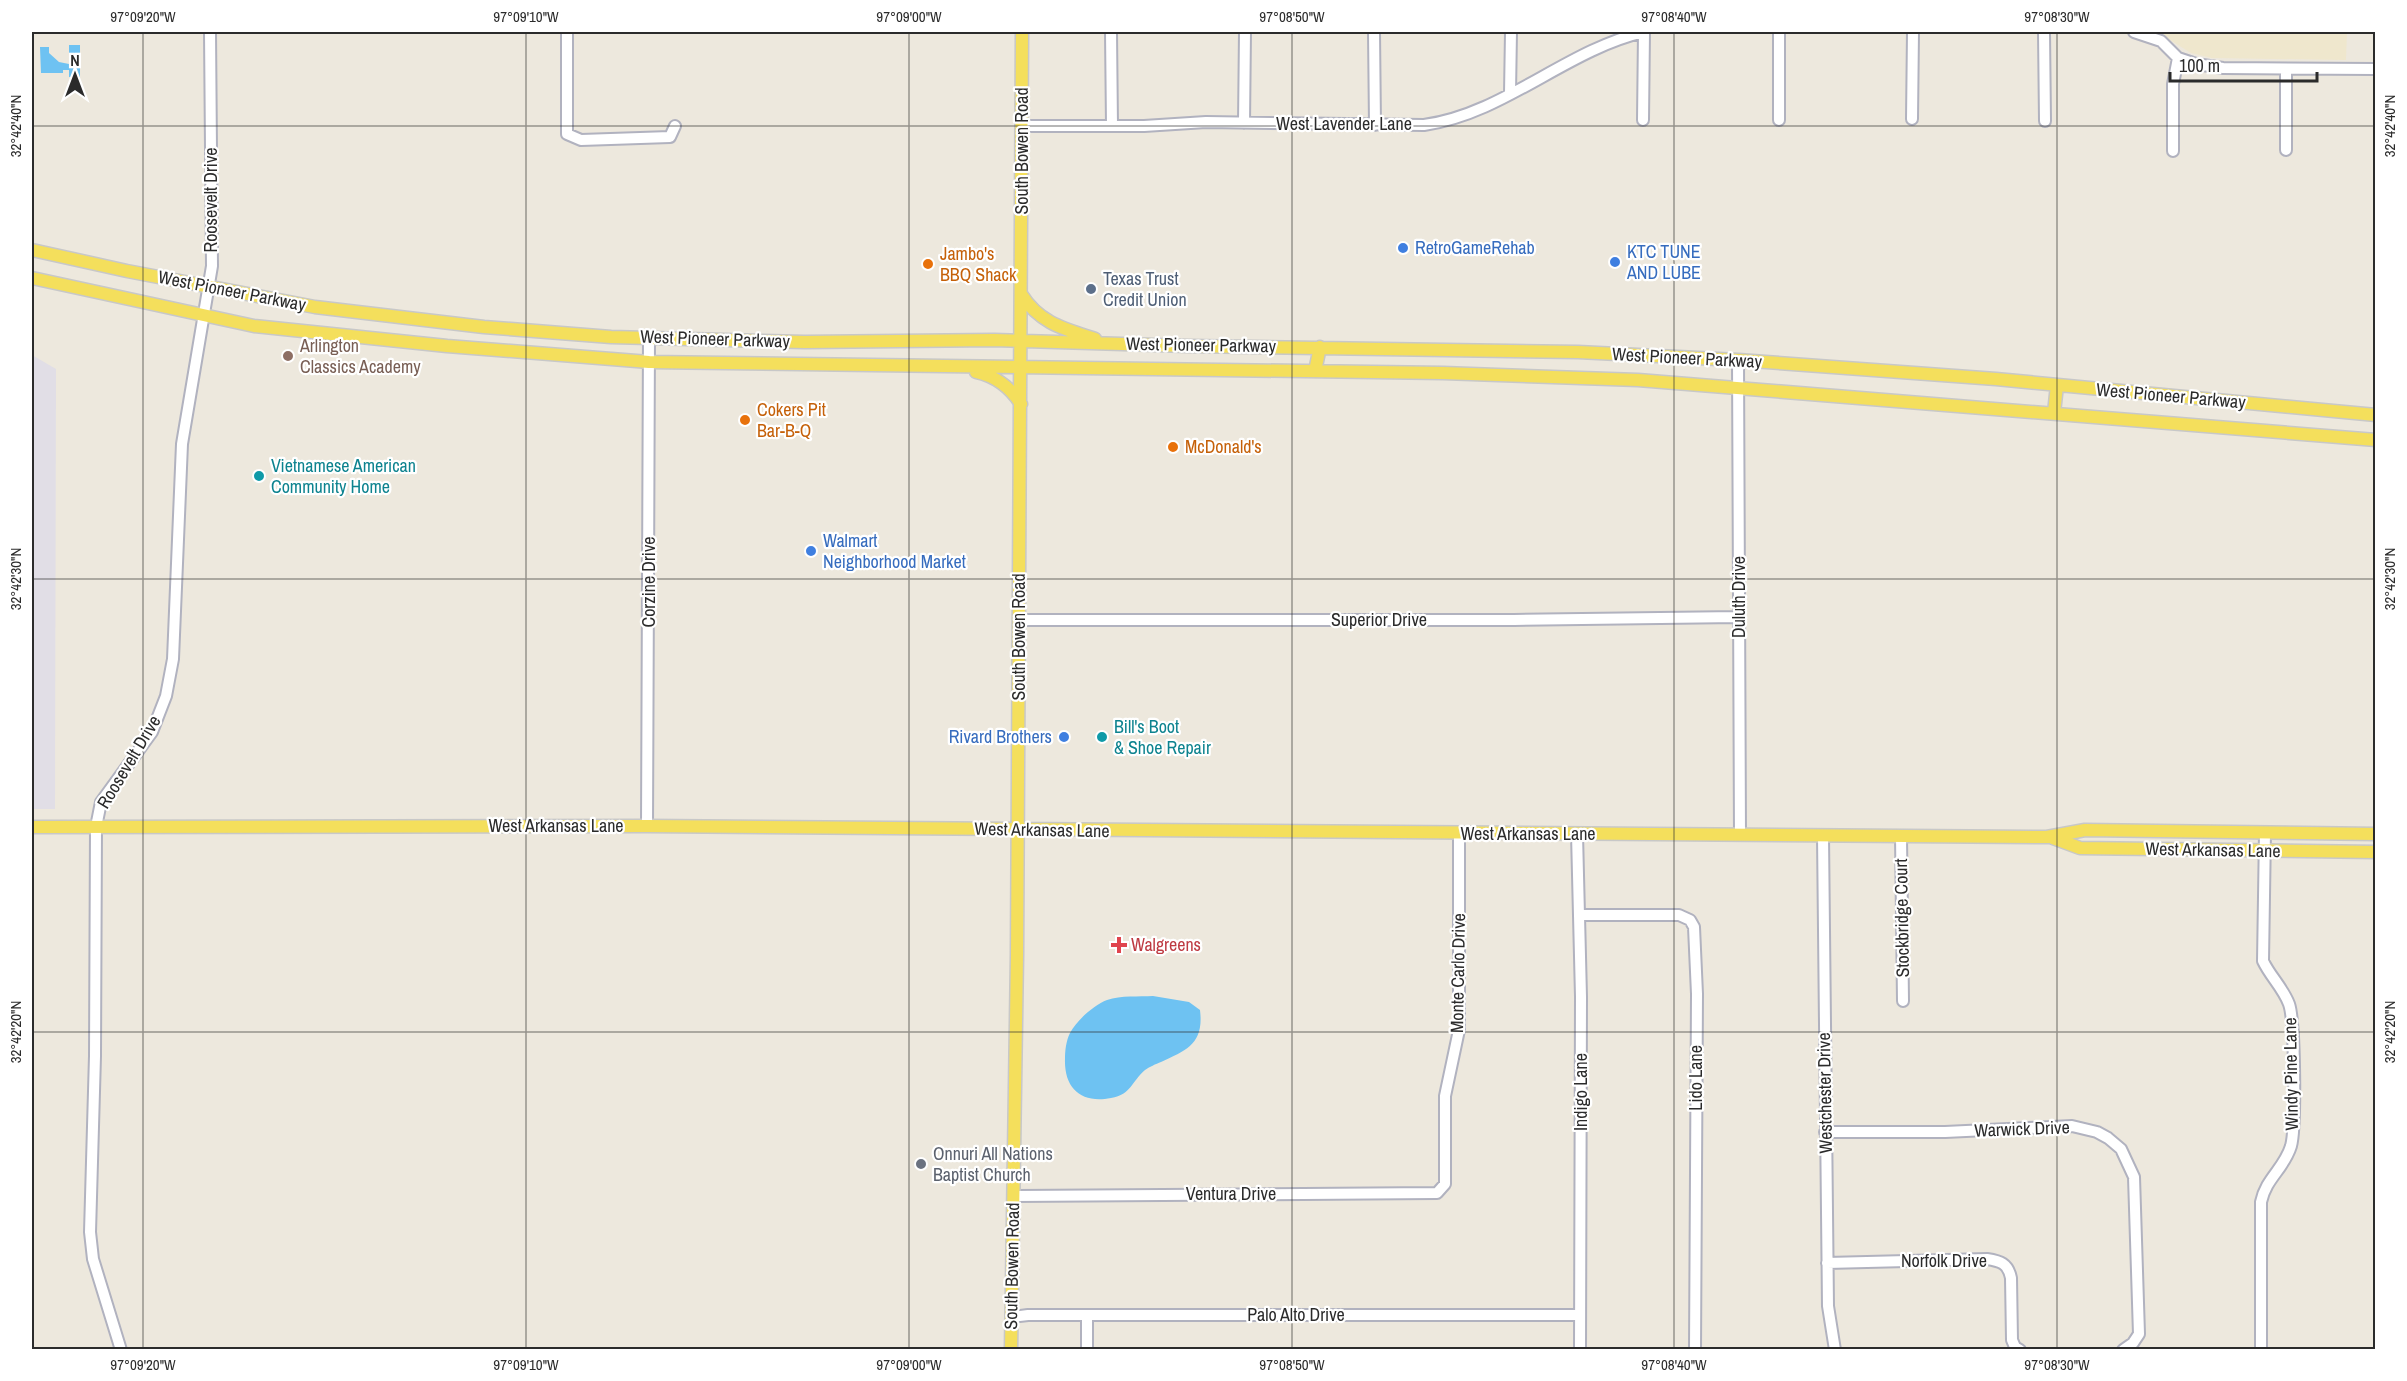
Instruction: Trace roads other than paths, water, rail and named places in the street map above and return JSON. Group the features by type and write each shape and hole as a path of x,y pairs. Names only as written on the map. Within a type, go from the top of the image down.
{"main road":[{"name":"South Bowen Road","path":"1011,1350 1019,620 1022,32"},
{"name":"West Pioneer Parkway","path":"32,250 209,287 368,314 483,327 649,338 805,342 1021,341 1578,352 1738,360 2057,385 2376,415"},
{"name":"West Pioneer Parkway","path":"32,278 60,286 254,326 414,343 649,362 1021,369 1443,373 1628,379 2376,440"},
{"path":"1021,294 1036,314 1048,322 1110,344"},
{"path":"1314,371 1320,347"},
{"path":"961,368 987,374 1010,390 1020,404"},
{"path":"2054,413 2057,385"},
{"name":"West Arkansas Lane","path":"32,827 647,826 2052,837 2085,830 2376,834"},
{"name":"West Arkansas Lane","path":"2052,837 2080,848 2376,852"}],"street":[{"name":"Roosevelt Drive","path":"121,1350 93,1259 90,1232 95,1056 96,827 101,801 152,732 166,696 173,659 182,444 209,287 212,220 210,32"},
{"path":"567,32 567,134 581,140 670,137 675,126"},
{"path":"1111,32 1112,126"},
{"path":"1245,32 1245,123"},
{"path":"1374,32 1375,125"},
{"path":"1510,93 1511,32"},
{"path":"1643,120 1644,32"},
{"name":"West Lavender Lane","path":"1022,126 1245,123 1424,125 1442,123 1484,108 1601,45 1644,32"},
{"path":"1779,32 1779,120"},
{"path":"1912,119 1913,32"},
{"path":"2044,32 2045,121"},
{"path":"2134,32 2161,41 2184,62 2223,68 2376,69"},
{"path":"2173,151 2173,84 2178,58"},
{"path":"2286,69 2286,150"},
{"name":"Corzine Drive","path":"647,826 649,338"},
{"name":"Duluth Drive","path":"1738,360 1740,835"},
{"name":"Superior Drive","path":"1019,620 1514,620 1738,617"},
{"name":"Windy Pine Lane","path":"2261,1350 2261,1202 2264,1188 2281,1167 2292,1143 2293,1079 2293,1017 2288,1002 2263,961 2265,832"},
{"name":"Monte Carlo Drive","path":"1445,1184 1445,1096 1459,1030 1459,833"},
{"name":"Indigo Lane","path":"1577,834 1580,915 1580,1350"},
{"name":"Westchester Drive","path":"1822,836 1828,1306 1835,1350"},
{"name":"Stockbridge Court","path":"1901,836 1903,1000"},
{"name":"Lido Lane","path":"1580,915 1679,915 1690,920 1694,927 1697,994 1695,1350"},
{"name":"Warwick Drive","path":"1825,1132 1945,1132 2072,1126 2097,1132 2108,1138 2121,1149 2130,1164 2136,1193 2139,1334 2128,1346"},
{"name":"Ventura Drive","path":"1013,1196 1422,1194 1437,1193 1445,1184"},
{"name":"Norfolk Drive","path":"1827,1263 1987,1259 2001,1261 2009,1270 2011,1278 2012,1341 2020,1350"},
{"path":"1087,1315 1087,1350"},
{"name":"Palo Alto Drive","path":"1012,1317 1580,1315"}],"water":[{"path":"69,45 80,45 80,77 69,77 69,70 63,70 63,73 41,73 40,47 49,47 49,53 59,62 69,64"},
{"path":"1153,996 1189,1002 1200,1010 1201,1021 1197,1038 1186,1049 1145,1070 1123,1094 1111,1098 1091,1099 1077,1092 1068,1079 1065,1059 1070,1033 1077,1023 1091,1009 1112,998"}],"place":[{"name":"RetroGameRehab","path":"1403,248"},
{"name":"KTC TUNE AND LUBE","path":"1615,262"},
{"name":"Jambo's BBQ Shack","path":"928,264"},
{"name":"Texas Trust Credit Union","path":"1091,289"},
{"name":"Arlington Classics Academy","path":"288,356"},
{"name":"Cokers Pit Bar-B-Q","path":"745,420"},
{"name":"McDonald's","path":"1173,447"},
{"name":"Vietnamese American Community Home","path":"259,476"},
{"name":"Walmart Neighborhood Market","path":"811,551"},
{"name":"Rivard Brothers","path":"1064,737"},
{"name":"Bill's Boot & Shoe Repair","path":"1102,737"},
{"name":"Walgreens","path":"1119,945"},
{"name":"Onnuri All Nations Baptist Church","path":"921,1164"}]}
